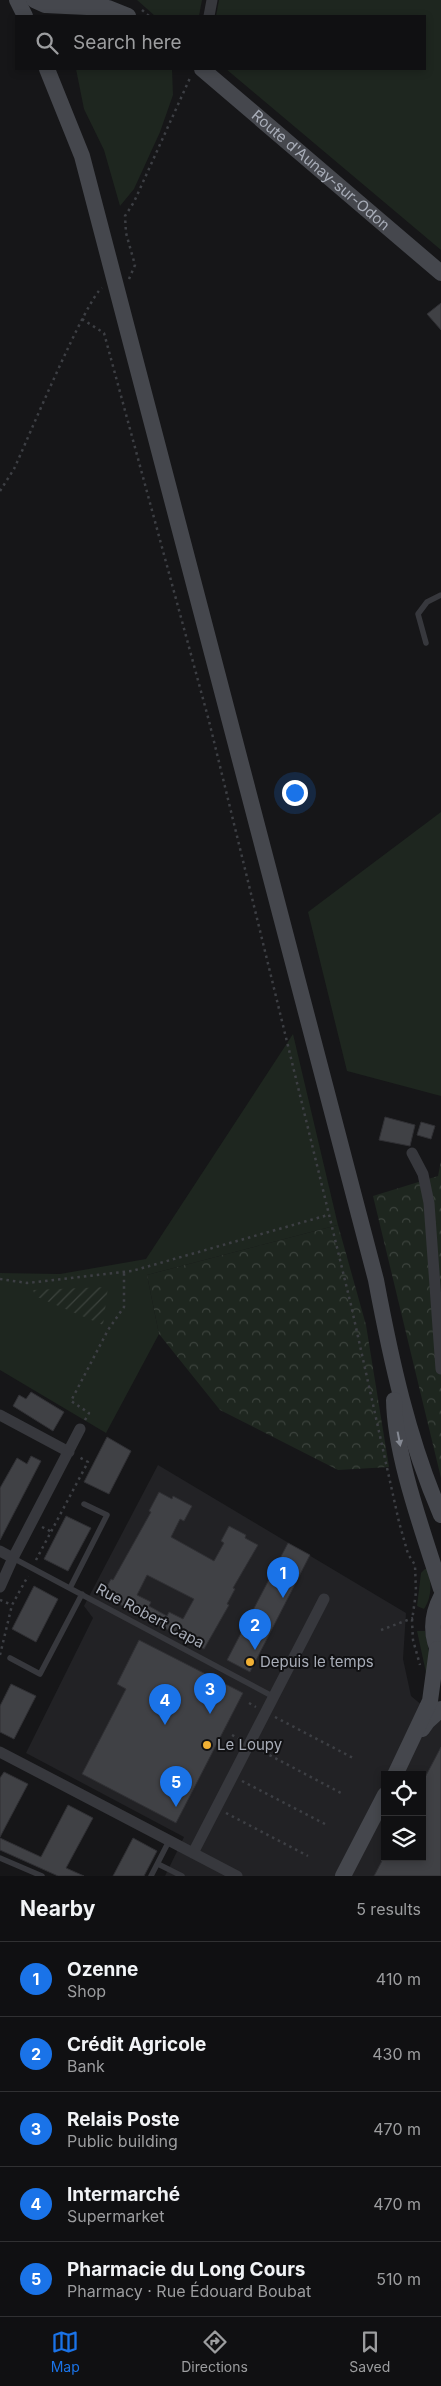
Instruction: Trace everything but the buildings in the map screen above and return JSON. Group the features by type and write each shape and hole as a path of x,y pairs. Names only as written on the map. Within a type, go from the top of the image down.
{"main road":[{"path":"17,0 24,15"},
{"path":"34,0 45,5 108,8 126,15"},
{"path":"47,70 82,156 376,1280 394,1373 418,1454 441,1515"},
{"name":"Route d'Aunay-sur-Odon","path":"196,73 441,273"},
{"path":"394,1373 395,1407 399,1440 441,1589"},
{"path":"396,1771 430,1701 439,1652 433,1627 434,1615 441,1597"},
{"path":"397,1771 427,1722 441,1709"},
{"path":"343,1876 381,1803"}],"street":[{"path":"209,15 212,0"},
{"path":"412,1153 423,1174 429,1203 441,1369"},
{"path":"0,1415 69,1452"},
{"path":"0,1587 13,1558 80,1429"},
{"path":"0,1551 13,1558"},
{"path":"193,1853 324,1599"},
{"path":"0,1752 237,1876"}],"lane":[{"path":"426,643 418,614 427,602 441,595"},
{"path":"70,1588 107,1516 84,1504"},
{"name":"Rue Robert Capa","path":"13,1558 274,1697"},
{"path":"10,1658 40,1674 82,1594"},
{"path":"151,1876 169,1841"},
{"path":"0,1858 42,1876"},
{"path":"158,1864 182,1876"}],"path":[{"path":"0,491 14,469 82,319 97,291 103,288 107,294 118,291 132,276 136,265 126,233 125,216 134,202 196,73"},
{"path":"82,319 104,333 209,721 351,1305 399,1522 408,1554 415,1565 416,1592 413,1640 421,1669"},
{"path":"0,1279 27,1282 124,1272 328,1215"},
{"path":"80,1429 89,1413 71,1402 108,1330 124,1307 124,1272"},
{"path":"0,1657 12,1605 88,1462 69,1452"},
{"path":"0,1600 12,1605"},
{"path":"381,1630 413,1618"},
{"path":"274,1716 356,1759"},
{"path":"232,1735 242,1740"},
{"path":"257,1748 341,1793"},
{"path":"241,1780 325,1824"},
{"path":"224,1812 308,1856"}],"shaded area":[{"path":"158,1465 406,1613 403,1659 411,1696 441,1721 441,1876 165,1876 184,1837 26,1753 93,1618 84,1606"}],"green space":[{"path":"137,0 202,0 199,15 154,15"},
{"path":"219,0 441,0 441,250 227,70 426,70 426,15 216,15"},
{"path":"76,70 172,70 173,95 160,132 134,189 120,206 104,150 84,109"},
{"path":"441,812 441,1096 347,1071 308,912"},
{"path":"293,1034 338,1225 147,1275 159,1334 106,1433 0,1370 0,1273 60,1274 146,1259"},
{"path":"441,1161 441,1478 373,1196 438,1176"},
{"path":"338,1225 366,1325 389,1467 338,1470 220,1410 159,1334 147,1275"},
{"path":"108,1287 103,1325 35,1296 33,1290"},
{"path":"427,1569 429,1574 430,1589 429,1600 424,1609 417,1606 421,1573"},
{"path":"417,1631 425,1631 431,1662 428,1682"}],"place":[{"name":"Ozenne","path":"283,1598"},
{"name":"Crédit Agricole","path":"255,1650"},
{"name":"Depuis le temps","path":"250,1662"},
{"name":"Relais Poste","path":"210,1714"},
{"name":"Intermarché","path":"165,1725"},
{"name":"Le Loupy","path":"207,1745"},
{"name":"Pharmacie du Long Cours","path":"176,1807"}]}
